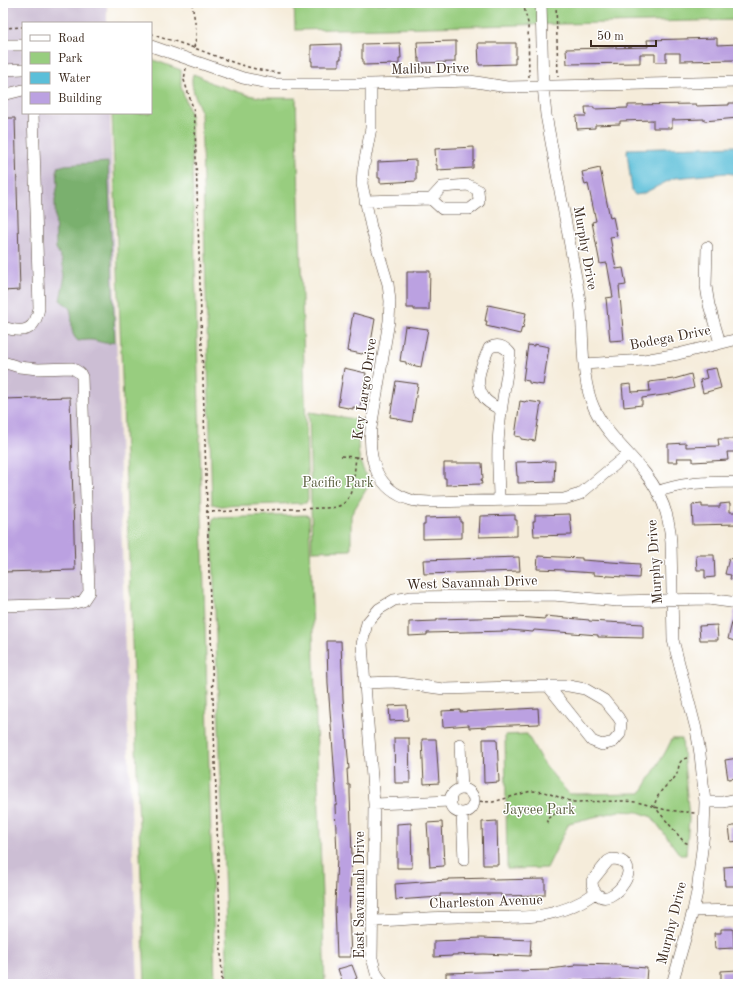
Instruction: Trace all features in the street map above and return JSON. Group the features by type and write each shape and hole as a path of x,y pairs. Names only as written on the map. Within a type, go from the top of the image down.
{"street":[{"name":"Murphy Drive","path":"541,3 543,86 546,115 580,300 584,373 594,408 609,433 644,472 658,492 666,513 670,531 673,640 696,728 700,754 705,802 704,832 697,892 672,984"},
{"path":"3,45 22,45"},
{"name":"Malibu Drive","path":"152,46 243,78 273,84 371,84 470,81 496,86 529,87 738,82"},
{"path":"3,70 22,69"},
{"name":"Key Largo Drive","path":"371,84 372,128 363,170 362,184 371,226 388,284 390,301 389,321 369,443 376,472 385,485 398,495 412,501 429,502 564,499 580,494 628,454"},
{"path":"3,95 22,90"},
{"path":"3,327 14,331 33,326 37,319 39,308 33,114"},
{"path":"365,201 431,199"},
{"path":"707,247 706,286 709,305 720,343"},
{"name":"Bodega Drive","path":"584,364 644,360 678,354 738,339"},
{"path":"499,500 498,446 501,410 505,393 510,353 504,347 495,345 488,348 479,372 478,386 486,400 501,410"},
{"path":"3,362 19,367 38,369 72,368 80,373 82,377 89,592 83,601 71,604 3,606"},
{"path":"658,492 673,486 689,483 738,482"},
{"name":"West Savannah Drive","path":"374,804 362,644 367,623 379,609 394,600 411,597 554,595 617,601 720,600 738,603"},
{"path":"366,684 392,682 444,689 548,686 569,686 585,689 604,700 618,717 621,728 617,738 608,745 602,745 592,741 548,686"},
{"path":"460,744 462,789"},
{"path":"462,789 470,793 474,801 471,809 462,813"},
{"path":"462,789 454,793 451,801 454,809 462,813"},
{"path":"705,802 738,799"},
{"path":"374,804 451,801"},
{"name":"East Savannah Drive","path":"374,804 374,921 372,958 376,973 383,984"},
{"path":"462,813 464,860"},
{"name":"Charleston Avenue","path":"374,921 458,917 520,918 548,915 573,907 595,893"},
{"path":"693,911 738,910"}],"path":[{"path":"192,3 197,33 184,80 194,112 222,984"},
{"path":"523,3 528,23 529,87"},
{"path":"556,3 558,86"},
{"path":"3,28 22,28"},
{"path":"152,34 220,58 263,71 286,74"},
{"path":"341,456 372,458"},
{"path":"206,512 322,508 342,505 351,493 356,457"},
{"path":"654,806 662,790 675,778 682,759 687,758"},
{"path":"474,801 493,802 531,791 544,792 573,801 637,802 666,810 698,813"},
{"path":"548,823 546,820 547,819 573,801"},
{"path":"654,806 684,842 689,844"}],"shaded area":[{"path":"3,3 107,3 107,22 22,22 22,114 110,114 125,656 138,984 3,984"}],"green space":[{"path":"294,3 738,3 738,20 295,30"},
{"path":"152,59 181,70 181,87 190,113 191,123 215,984 145,984 112,114 152,114"},
{"path":"193,74 211,83 248,95 265,98 296,98 308,499 306,503 221,506 212,504 201,112 193,88"},
{"path":"108,162 115,341 106,343 92,340 78,341 72,330 70,309 60,300 65,276 62,260 56,249 55,200 58,184 57,170 58,167 65,165"},
{"name":"Pacific Park","path":"309,412 362,420 358,453 362,467 370,483 351,515 351,550 312,551"},
{"path":"309,516 325,984 228,984 212,523 213,519 215,518"},
{"name":"Jaycee Park","path":"527,734 543,763 569,794 641,793 672,739 682,739 689,819 686,855 680,855 652,817 638,812 619,811 569,823 547,868 507,869 505,735"}],"water":[{"path":"738,146 738,177 733,174 726,173 674,178 642,194 635,195 632,191 627,152 628,149"}],"building":[{"path":"717,38 717,45 738,44 738,60 680,61 680,53 666,53 666,62 655,62 655,54 640,54 640,63 567,64 566,49 648,47 647,40"},
{"path":"456,41 455,62 419,63 417,42"},
{"path":"400,43 401,58 399,58 399,64 363,65 362,44"},
{"path":"478,43 516,43 515,64 479,65"},
{"path":"341,44 341,59 339,59 339,66 312,66 311,45"},
{"path":"729,103 738,103 738,118 704,121 704,119 672,120 672,128 653,128 653,120 620,121 620,124 595,125 595,128 577,129 576,116 586,116 585,107 594,107 594,109 628,108 628,105 696,104 696,106 729,105"},
{"path":"3,118 15,118 20,290 3,291"},
{"path":"474,147 473,168 437,170 435,149"},
{"path":"416,160 416,181 380,183 380,178 378,178 378,162"},
{"path":"600,168 610,218 613,217 617,236 610,237 616,269 623,268 626,285 619,286 624,340 610,341 606,298 613,297 607,263 600,264 592,222 596,221 588,184 585,185 582,172"},
{"path":"430,271 429,310 414,310 414,308 407,308 407,272"},
{"path":"488,305 526,313 523,328 522,327 520,334 486,326 487,321 485,321"},
{"path":"353,313 375,319 369,354 347,351"},
{"path":"405,326 428,329 421,367 406,364 406,362 400,361"},
{"path":"534,344 549,347 543,385 529,383 529,381 523,380 528,345 534,346"},
{"path":"344,368 366,373 360,408 353,407 353,409 338,406"},
{"path":"716,368 721,388 703,393 700,380 707,378 705,370"},
{"path":"691,374 694,388 671,394 642,398 642,405 624,407 622,385 631,384 632,392 650,391 649,382 674,379"},
{"path":"396,381 418,384 412,422 390,417"},
{"path":"70,397 75,570 3,572 3,399"},
{"path":"520,401 541,403 535,441 521,439 521,437 515,436"},
{"path":"718,439 736,439 737,452 727,452 728,460 693,462 693,458 677,458 678,462 668,462 668,444 686,443 686,447 719,446"},
{"path":"555,461 554,482 518,483 516,462"},
{"path":"444,463 482,463 482,484 446,485 446,478 444,478"},
{"path":"730,503 730,512 738,512 738,524 693,525 692,505 702,504 702,507 720,507 720,504"},
{"path":"570,514 572,535 534,536 533,521 535,521 535,515"},
{"path":"515,515 515,520 517,520 517,536 479,537 480,516"},
{"path":"460,517 460,522 462,522 462,538 423,539 423,524 425,524 425,518"},
{"path":"696,555 714,555 715,577 705,578 705,570 697,570"},
{"path":"538,556 582,558 582,560 640,564 639,578 594,575 594,573 564,570 537,569"},
{"path":"519,557 520,571 424,574 423,560"},
{"path":"729,558 735,560 738,558 738,581 730,579 731,575 725,574"},
{"path":"735,610 738,610 738,642 728,639"},
{"path":"545,616 589,621 643,624 643,638 598,637 598,635 534,630 533,632 508,630 427,633 427,635 409,636 409,622 437,621 437,619 517,617 545,619"},
{"path":"717,625 718,640 700,640 699,626"},
{"path":"327,641 341,641 343,698 349,769 347,769 348,785 350,785 352,856 349,913 351,957 337,957 335,906 337,856 335,805 337,805 328,684"},
{"path":"407,705 408,720 390,721 389,706"},
{"path":"538,708 539,724 469,728 469,725 443,727 442,711 460,710 460,712"},
{"path":"394,738 409,738 410,783 395,783"},
{"path":"422,739 436,739 439,783 424,784"},
{"path":"483,739 497,739 499,782 484,783"},
{"path":"738,758 738,778 728,779 725,760"},
{"path":"497,821 498,865 483,865 482,822"},
{"path":"442,822 444,866 430,867 427,823"},
{"path":"411,823 412,868 397,868 397,824"},
{"path":"738,825 738,841 731,842 729,827"},
{"path":"738,866 737,886 725,886 724,867"},
{"path":"493,878 493,880 545,879 545,895 501,896 501,894 440,894 440,897 396,900 395,884 449,879"},
{"path":"721,929 733,929 734,948 715,949 714,933 721,933"},
{"path":"481,938 531,940 530,956 484,954 434,957 434,941"},
{"path":"575,964 620,965 647,968 646,981 620,979 569,981 554,984 446,984 446,973 549,970 575,966"},
{"path":"352,965 357,978 355,979 357,984 343,984 338,969"},
{"path":"738,970 738,983 721,984 721,971"}]}
